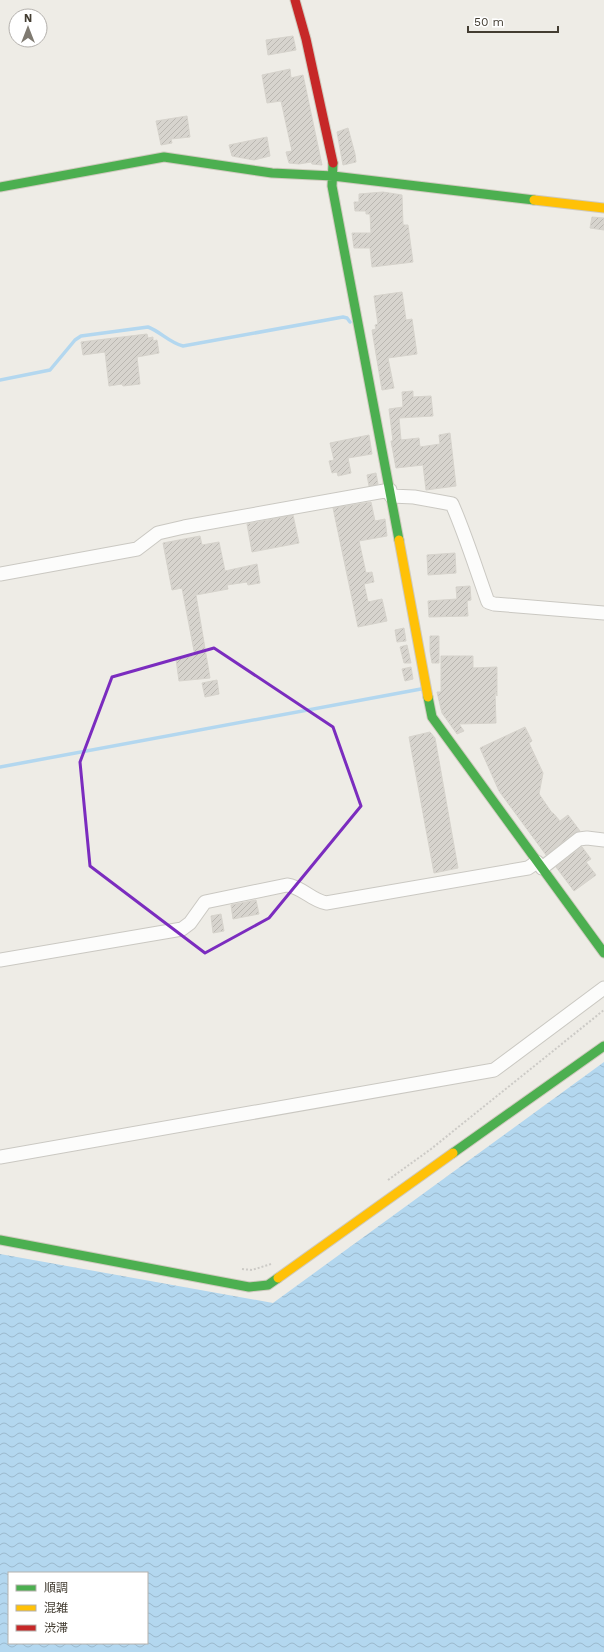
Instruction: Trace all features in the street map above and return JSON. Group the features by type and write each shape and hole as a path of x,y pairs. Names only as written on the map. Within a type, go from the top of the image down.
{"street":[{"path":"297,8 312,68 333,165 332,186 432,717 604,953"},
{"path":"0,187 164,156 272,173 333,176 466,193 604,208"},
{"path":"0,574 137,549 158,533 184,527 391,493 452,504 465,534 488,602 494,604 604,613"},
{"path":"0,960 182,929 190,923 204,902 287,885 296,887 318,902 326,903 528,868 539,865 579,839 587,838 604,840"},
{"path":"0,1157 494,1070 604,988"},
{"path":"0,1240 249,1288 268,1285 604,1046"}],"path":[{"path":"386,1181 431,1149 604,1010"},
{"path":"240,1269 252,1270 271,1264"}],"highlighted area":[{"path":"214,648 333,727 361,806 269,918 205,953 90,866 80,762 112,677"}],"water":[{"path":"604,1062 604,1652 0,1652 0,1254 273,1303"}],"building":[{"path":"293,36 296,50 268,55 266,40"},
{"path":"290,69 291,78 303,75 322,165 312,164 311,162 299,164 289,163 286,152 292,151 281,101 267,103 262,75"},
{"path":"187,116 190,137 171,139 172,143 161,145 156,121"},
{"path":"348,128 356,162 343,165 337,132"},
{"path":"267,137 270,156 254,160 232,156 229,145"},
{"path":"383,192 402,195 403,225 408,225 413,262 372,267 370,248 354,248 352,233 371,233 370,214 366,214 366,211 355,211 354,202 359,202 359,194"},
{"path":"592,217 604,218 604,230 590,228"},
{"path":"402,292 406,320 412,319 417,354 388,358 394,388 382,390 372,330 376,329 375,325 378,324 374,296"},
{"path":"147,334 148,338 153,337 153,341 157,340 159,353 137,357 140,384 109,386 105,352 83,355 81,342"},
{"path":"413,391 413,397 431,396 433,416 399,418 401,440 419,438 420,447 440,444 439,435 450,433 456,486 426,490 423,465 396,468 391,441 393,441 389,409 403,407 402,392"},
{"path":"369,435 372,454 348,458 351,473 338,476 337,472 332,473 329,461 334,460 330,443"},
{"path":"376,473 378,484 369,486 367,475"},
{"path":"371,502 375,521 385,519 387,536 359,541 366,573 372,572 374,582 364,584 368,602 382,599 387,621 358,627 333,508"},
{"path":"293,515 299,543 252,552 247,524"},
{"path":"200,536 202,545 219,542 225,571 257,564 260,583 248,585 247,582 227,585 228,589 196,595 210,678 179,681 176,659 195,656 182,588 172,590 163,543"},
{"path":"455,553 456,573 428,575 427,555"},
{"path":"470,586 471,600 467,601 468,616 429,617 428,601 457,599 456,587"},
{"path":"404,628 406,641 397,642 395,630"},
{"path":"430,636 439,636 439,663 432,663"},
{"path":"407,645 411,663 404,663 400,647"},
{"path":"441,656 473,656 473,668 497,667 497,696 495,692 496,723 459,724 464,731 457,734 442,713 437,692 441,692"},
{"path":"411,667 413,679 405,681 402,669"},
{"path":"217,680 219,694 205,697 202,683"},
{"path":"525,727 532,741 529,743 543,773 539,794 552,813 560,821 568,815 580,831 574,833 546,855 499,791 480,748"},
{"path":"430,732 435,738 458,868 434,873 409,737"},
{"path":"582,847 591,859 586,862 596,875 574,891 556,867"},
{"path":"256,900 259,914 233,919 231,905"},
{"path":"221,914 224,931 213,933 211,916"}],"waterway":[{"path":"0,380 50,370 75,340 81,336 148,327 178,345 183,346 343,317 347,318 350,322"},
{"path":"0,767 421,689"}],"traffic: fast":[{"path":"0,187 164,157 272,173 333,176 534,200"},
{"path":"333,163 332,186 399,540"},
{"path":"428,697 432,717 604,953"},
{"path":"453,1153 604,1046"},
{"path":"0,1240 249,1287 268,1285 278,1278"}],"traffic: slow":[{"path":"534,200 604,208"},
{"path":"399,540 428,697"},
{"path":"278,1278 453,1153"}],"traffic: jam":[{"path":"295,0 306,39 333,163"}]}
